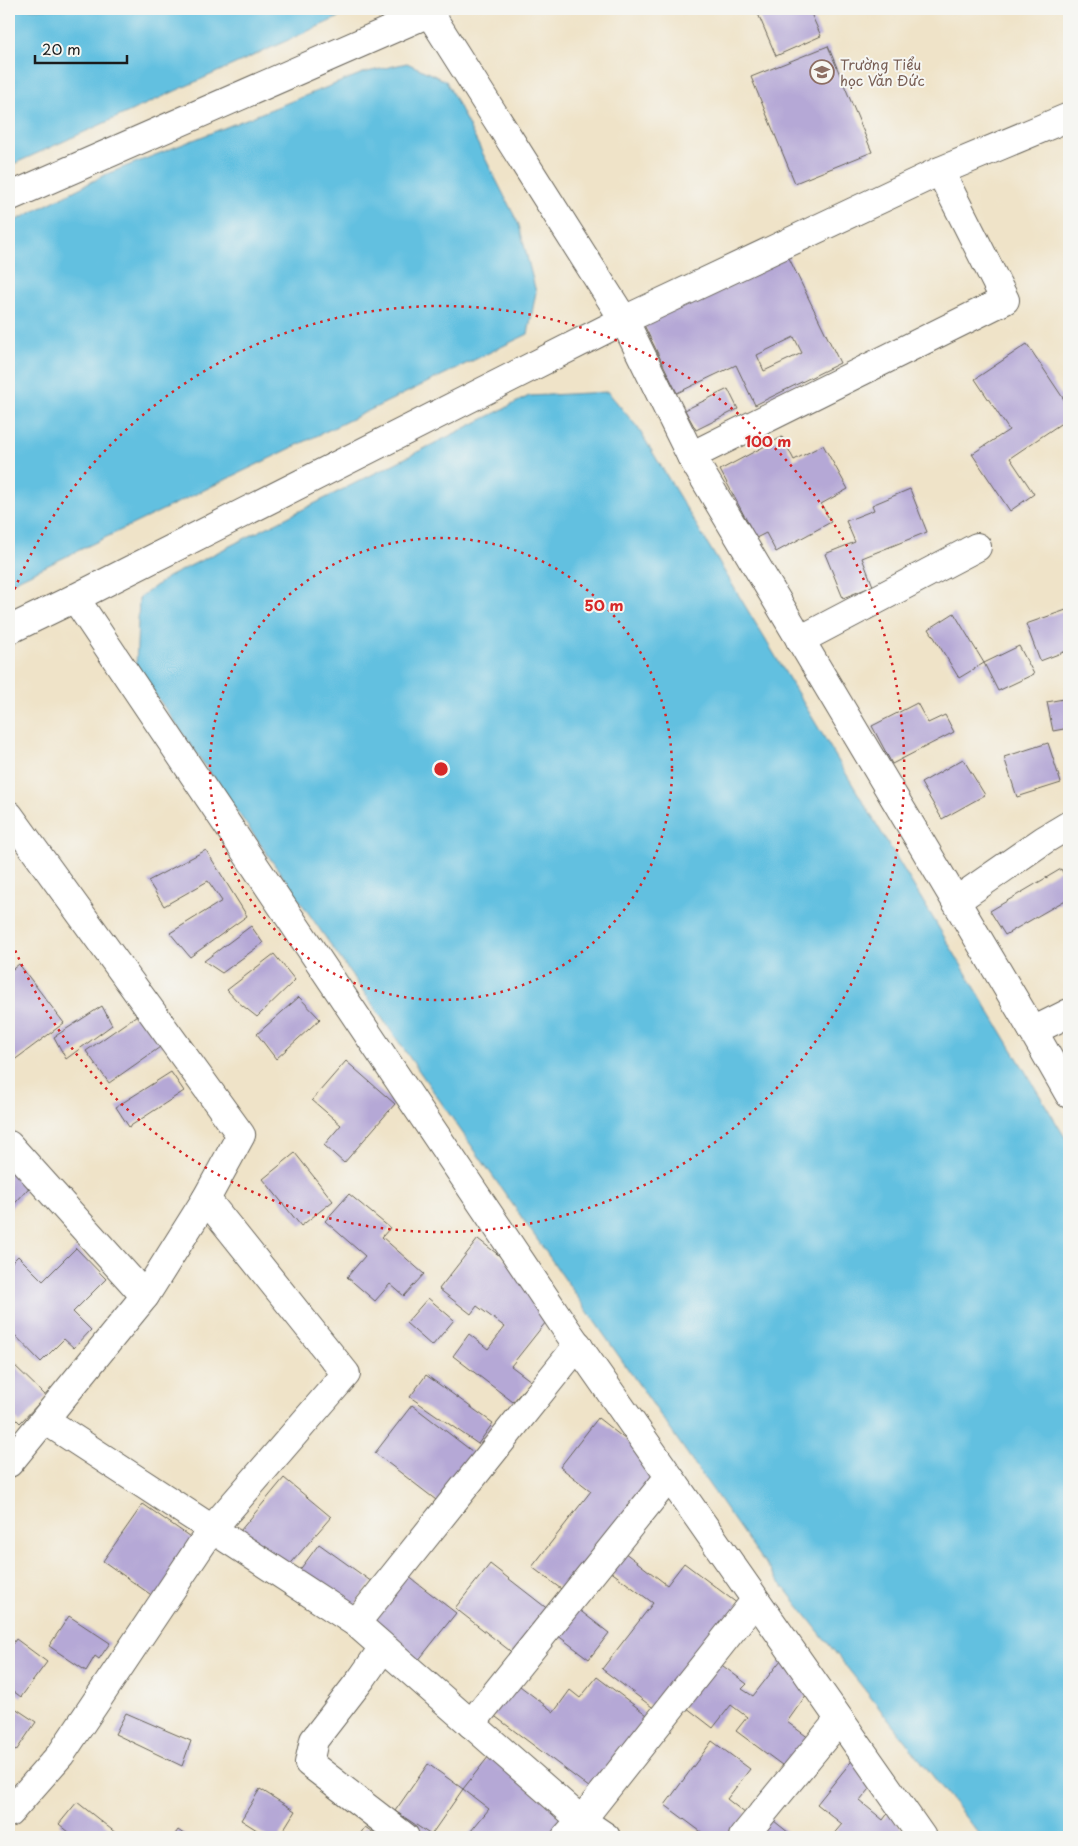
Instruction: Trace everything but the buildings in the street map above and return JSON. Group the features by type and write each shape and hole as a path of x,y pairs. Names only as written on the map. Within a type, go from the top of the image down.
{"street":[{"path":"9,197 428,11 624,320 691,456 1069,1094"},
{"path":"9,630 624,320 940,170 1069,116"},
{"path":"691,456 1005,300 940,170"},
{"path":"800,640 977,547"},
{"path":"75,598 578,1345 755,1601 922,1837"},
{"path":"9,815 241,1135 206,1199 145,1296 9,1462"},
{"path":"956,902 1044,840 1069,825"},
{"path":"1033,1031 1069,1013"},
{"path":"9,1145 145,1296"},
{"path":"9,1813 61,1754 212,1530 346,1374 206,1199"},
{"path":"356,1623 578,1345"},
{"path":"45,1420 356,1623 471,1724 573,1829 606,1837"},
{"path":"471,1724 669,1477"},
{"path":"573,1829 755,1601"},
{"path":"383,1648 314,1740 309,1763 405,1837"},
{"path":"743,1837 839,1720"}],"water":[{"path":"9,9 357,9 9,166"},
{"path":"407,63 446,81 519,225 536,292 528,334 9,584 9,224 107,174 363,73"},
{"path":"608,392 638,428 1069,1144 1069,1837 981,1837 759,1556 136,667 139,598 168,577 529,396"}],"place":[{"name":"Trường Tiểu học Văn Đức","path":"822,72"}]}
